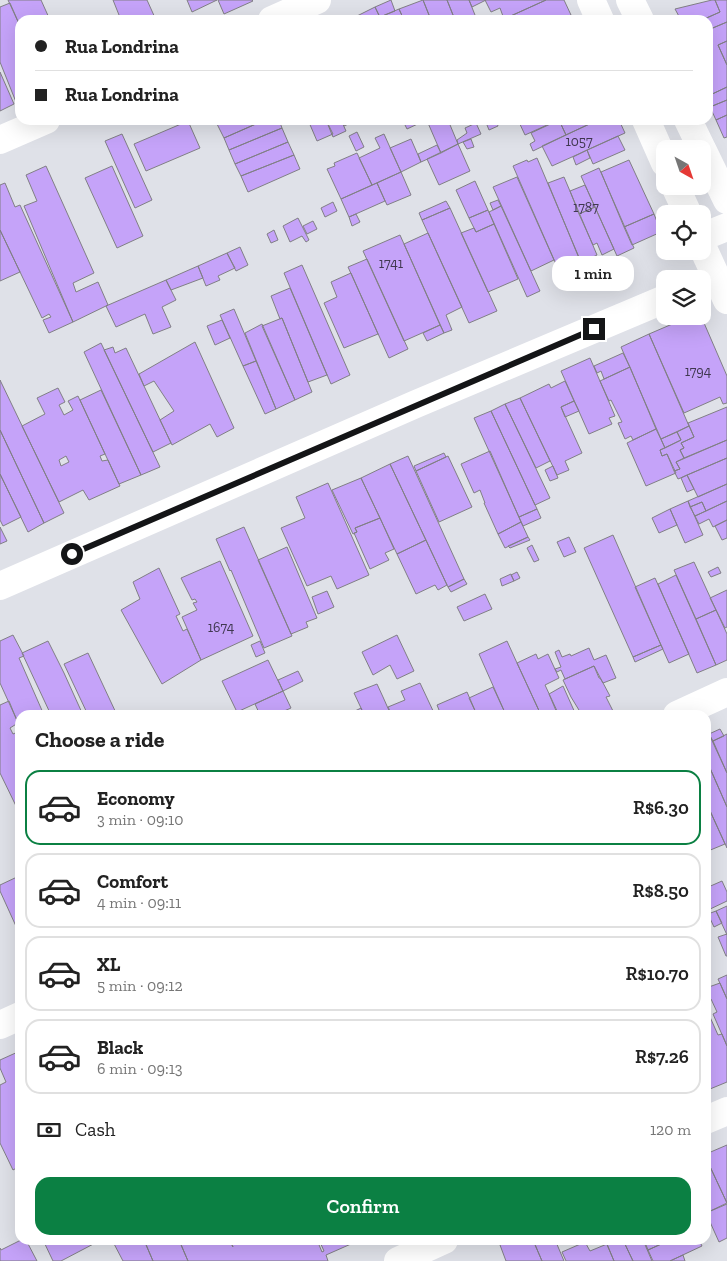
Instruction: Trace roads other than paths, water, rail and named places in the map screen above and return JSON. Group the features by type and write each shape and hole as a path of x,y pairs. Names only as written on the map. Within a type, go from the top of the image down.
{"street":[{"path":"283,15 317,0"},
{"path":"591,0 598,15"},
{"path":"630,0 638,15"},
{"path":"0,140 34,125"},
{"path":"648,125 656,143"},
{"path":"690,125 698,140"},
{"path":"711,167 727,200"},
{"path":"711,232 727,226"},
{"path":"708,260 718,283"},
{"path":"0,586 416,404 656,303"},
{"path":"688,710 727,692"},
{"path":"0,1025 15,1018"},
{"path":"711,1118 727,1111"},
{"path":"398,1261 433,1245"}]}
